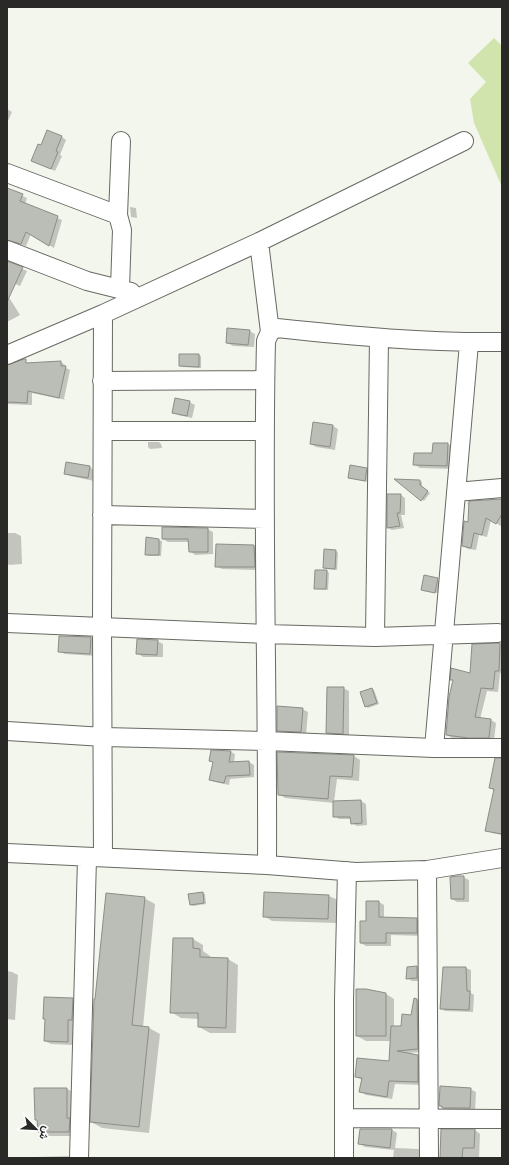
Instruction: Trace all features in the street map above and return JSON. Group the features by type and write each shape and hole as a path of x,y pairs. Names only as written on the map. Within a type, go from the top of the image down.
{"street":[{"path":"120,288 122,230 118,215 121,141"},
{"path":"7,355 141,297 259,242 464,141"},
{"path":"7,173 118,215"},
{"path":"259,242 270,332 266,341 264,431 267,865"},
{"path":"7,250 87,281 131,291 141,297"},
{"path":"80,1158 95,858 104,738 102,626 103,314"},
{"path":"270,332 277,328 379,338 469,343 502,342"},
{"path":"375,637 379,338"},
{"path":"434,748 469,343"},
{"path":"102,381 265,380"},
{"path":"103,432 264,431"},
{"path":"456,492 502,488"},
{"path":"102,515 265,519"},
{"path":"7,623 375,637 498,633"},
{"path":"7,731 104,738 267,740 434,748 502,748"},
{"path":"7,853 267,865 347,871 427,870 502,858"},
{"path":"427,870 429,1158"},
{"path":"344,1158 344,992 347,871"},
{"path":"344,1118 502,1119"}],"green space":[{"path":"494,38 502,46 502,187 474,123 470,99 486,82 468,63"}],"building":[{"path":"47,130 62,136 56,151 58,152 51,169 31,161 38,144 41,145"},
{"path":"7,188 23,194 20,201 58,216 49,246 26,232 21,244 7,240"},
{"path":"7,261 23,267 7,302"},
{"path":"227,328 250,330 248,345 226,343"},
{"path":"179,354 199,354 199,367 179,366"},
{"path":"26,359 26,363 61,361 61,366 66,366 59,398 28,391 27,403 7,402 7,365"},
{"path":"175,398 190,401 187,416 172,413"},
{"path":"313,422 333,425 330,447 310,444"},
{"path":"433,443 448,443 447,466 413,465 414,453 432,453"},
{"path":"66,462 90,466 88,478 64,474"},
{"path":"350,465 367,468 365,481 348,478"},
{"path":"394,479 420,480 420,485 428,491 421,501"},
{"path":"387,494 401,494 400,513 397,513 400,526 387,528"},
{"path":"502,499 502,514 496,524 486,518 482,535 474,533 471,548 462,546 464,521 468,522 469,501"},
{"path":"162,527 208,528 208,552 189,552 188,539 162,539"},
{"path":"146,537 159,539 159,555 145,555"},
{"path":"216,544 254,545 255,567 215,567"},
{"path":"324,549 336,550 335,569 323,568"},
{"path":"315,570 327,570 326,589 314,589"},
{"path":"424,575 438,578 435,593 421,590"},
{"path":"59,636 91,637 90,654 58,652"},
{"path":"137,639 158,640 157,655 136,654"},
{"path":"500,643 499,671 495,671 493,689 481,688 475,717 491,719 489,738 468,738 446,735 449,697 453,680 450,680 451,668 470,673 472,644"},
{"path":"327,687 344,687 343,734 326,733"},
{"path":"372,688 377,703 365,707 360,692"},
{"path":"277,706 303,708 301,732 277,731"},
{"path":"211,750 231,751 229,762 249,761 250,775 226,776 224,783 209,780 213,762 209,761"},
{"path":"277,752 354,755 352,777 330,776 328,799 278,795"},
{"path":"495,758 502,758 502,834 485,831 494,789 489,788"},
{"path":"361,800 362,823 351,824 350,817 333,817 333,801"},
{"path":"464,876 464,899 451,899 450,877"},
{"path":"203,892 204,903 190,905 188,894"},
{"path":"264,892 329,895 328,919 263,917"},
{"path":"106,893 145,897 132,1025 149,1027 139,1127 90,1122 94,999"},
{"path":"366,901 379,901 379,917 417,918 417,933 386,933 386,943 360,943 360,921 366,921"},
{"path":"173,938 193,938 193,948 200,949 200,957 228,958 226,1028 198,1027 198,1013 170,1013"},
{"path":"417,966 417,978 406,979 407,967"},
{"path":"443,967 466,967 467,991 470,991 469,1010 440,1009"},
{"path":"356,989 366,989 386,993 386,1036 356,1036"},
{"path":"44,997 73,998 72,1020 68,1020 68,1042 44,1041"},
{"path":"414,998 417,999 418,1049 397,1051 418,1055 418,1082 389,1081 387,1097 359,1092 362,1078 355,1077 357,1058 389,1061 391,1026 401,1026 402,1014 411,1015"},
{"path":"440,1086 471,1088 470,1108 442,1108 442,1106 439,1106"},
{"path":"34,1088 67,1088 67,1118 70,1118 69,1132 38,1132 37,1120 35,1120"},
{"path":"360,1129 392,1129 390,1148 358,1144"},
{"path":"441,1129 475,1129 474,1148 463,1148 462,1158 440,1158"}]}
